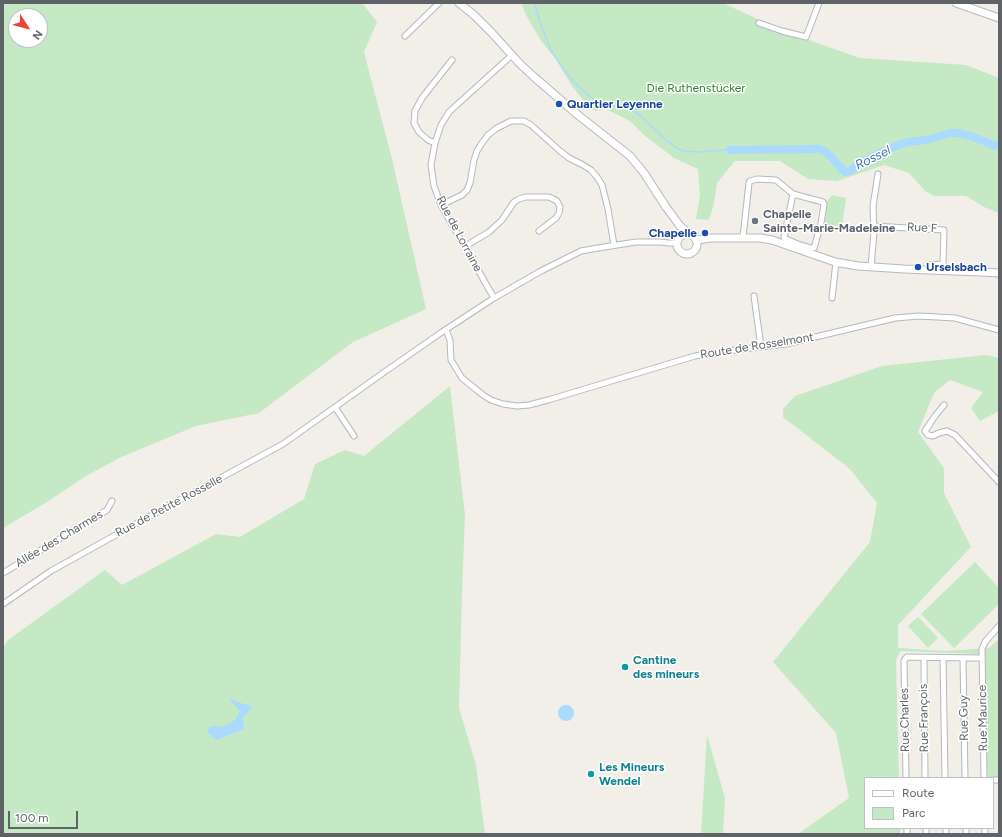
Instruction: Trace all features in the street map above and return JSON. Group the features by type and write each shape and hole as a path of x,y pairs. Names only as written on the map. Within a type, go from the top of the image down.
{"main road":[{"path":"459,3 474,15 533,76 578,115 630,156 644,173 680,226 697,240 696,248 694,252 690,254 679,251 676,243 677,239 682,234 688,233"},
{"path":"956,3 999,18"},
{"path":"680,226 680,236"},
{"path":"697,240 710,238 760,238 800,247 836,262 858,266 999,273"}],"street":[{"path":"405,36 439,3"},
{"path":"759,23 806,37 819,3"},
{"name":"Rue de Lorraine","path":"494,298 441,205 434,186 432,165 435,143 441,125 449,112 512,55"},
{"path":"435,143 428,140 418,132 414,123 415,111 422,98 452,60"},
{"path":"441,205 462,195 467,190 477,151 488,136 497,128 511,121 524,121 532,125 568,158 583,165 597,177 602,185 608,209 614,245"},
{"path":"871,267 874,226 873,206 878,174"},
{"path":"742,237 748,186 750,181 757,179 776,180 793,194 823,202 821,223 814,248 800,247 784,238 793,194"},
{"path":"464,247 489,232 502,220 514,202 526,197 549,197 557,201 560,207 556,218 539,232"},
{"name":"Rue F","path":"874,226 944,230 943,264 930,265 930,270"},
{"name":"Rue de Petite Rosselle","path":"3,604 51,571 274,449 419,348 494,298 541,271 581,251 636,242 676,243"},
{"path":"832,298 836,262"},
{"path":"754,296 761,347"},
{"name":"Route de Rosselmont","path":"446,330 450,340 451,360 462,378 491,400 517,406 529,405 548,400 695,356 786,344 895,318 919,316 955,318 999,330"},
{"path":"944,405 925,431 928,435 933,436 947,431 955,435 999,482"},
{"path":"335,407 354,436"},
{"name":"Allée des Charmes","path":"3,573 107,510 112,501"},
{"name":"Rue Maurice","path":"984,777 982,649 985,642 999,626"},
{"name":"Rue Charles","path":"906,777 904,661 907,657 924,658"},
{"path":"924,658 982,658"},
{"name":"Rue François","path":"924,658 925,777"},
{"path":"943,658 945,777"},
{"name":"Rue Guy","path":"963,658 965,777"}],"green space":[{"path":"3,3 362,3 377,22 364,52 392,159 426,309 353,342 259,413 196,426 119,458 86,476 47,502 3,528"},
{"name":"Die Ruthenstücker","path":"521,3 723,3 783,31 860,58 966,65 999,78 999,213 986,208 966,196 934,196 925,191 909,173 884,165 837,181 808,179 780,161 735,161 717,183 714,203 709,220 696,219 700,195 698,169 674,158 644,135 630,121 606,109 596,111 586,104 572,86 555,58 541,41"},
{"path":"832,195 846,198 842,227 831,226 827,224 823,218 825,204"},
{"path":"986,355 999,358 999,411 980,421 971,408 983,392 950,380 934,393 918,432 944,468 944,493 971,547 898,625 898,648 946,651 989,648 999,639 999,777 987,777 979,684 979,654 900,651 896,660 899,777 864,777 864,829 900,829 900,834 798,834 849,798 836,733 773,662 870,542 877,503 850,469 783,417 783,409 795,396 882,366"},
{"path":"450,386 465,515 459,708 476,765 485,834 4,834 3,648 8,640 105,570 122,585 216,534 240,537 304,499 315,464 345,450 364,456"},
{"path":"975,562 999,588 999,604 954,648 921,614"},
{"path":"918,617 938,638 928,648 908,626"},
{"path":"707,735 725,798 723,834 701,834"}],"water":[{"path":"229,699 253,707 243,717 244,729 216,740 207,732 209,727 221,727 229,724 235,720 240,711"},
{"path":"563,705 569,705 574,710 572,719 569,721 563,721 558,716 558,710"}],"waterway":[{"path":"534,3 552,52 567,74 591,97 598,102 628,108 640,115 664,138 680,150 697,152 730,150"},
{"name":"Rossel","path":"730,150 819,149 828,154 845,172 890,148 908,142 926,140 951,133 970,136 994,146 999,145"}],"place":[{"name":"Quartier Leyenne","path":"559,104"},
{"name":"Chapelle Sainte-Marie-Madeleine","path":"755,221"},
{"name":"Chapelle","path":"705,233"},
{"name":"Urselsbach","path":"918,267"},
{"name":"Cantine des mineurs","path":"625,667"},
{"name":"Les Mineurs Wendel","path":"591,774"}]}
